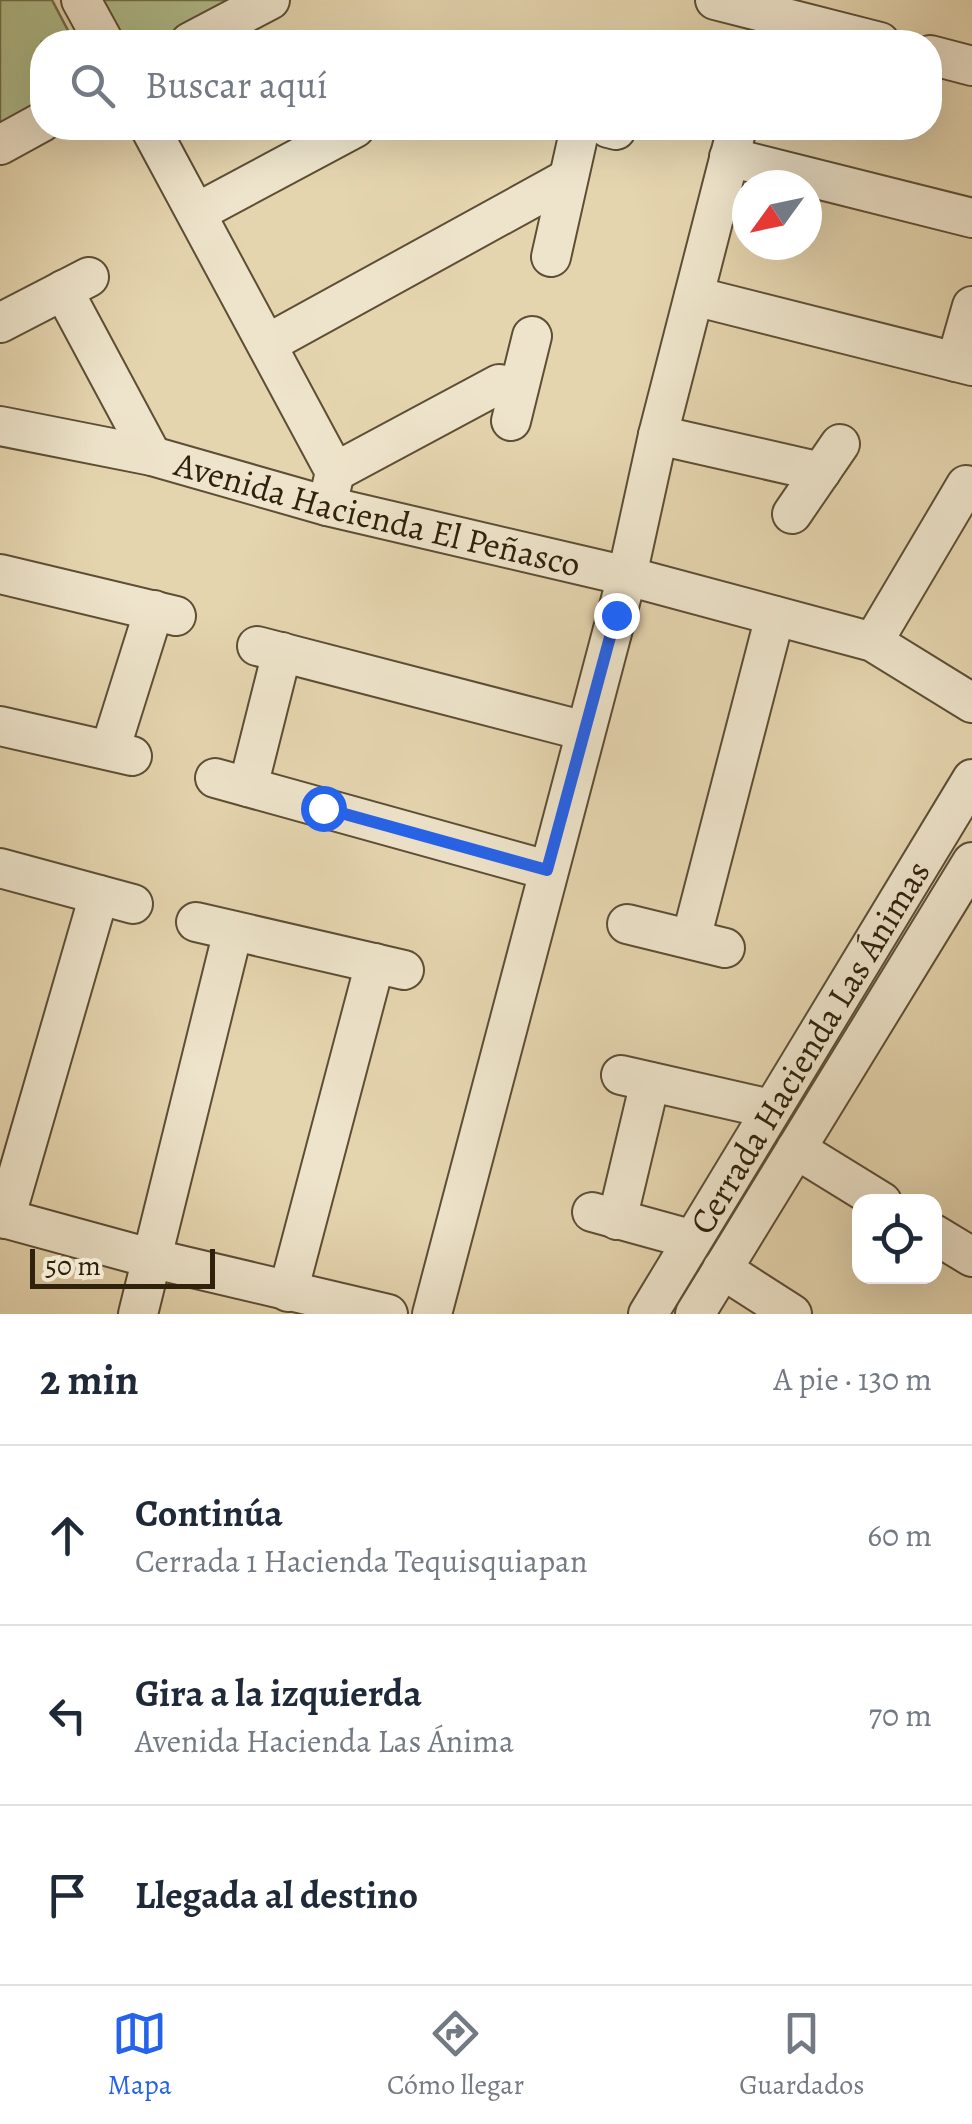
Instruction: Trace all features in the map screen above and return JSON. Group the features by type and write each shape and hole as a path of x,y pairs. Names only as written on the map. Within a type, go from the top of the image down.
{"street":[{"path":"81,0 97,30"},
{"path":"213,30 270,0"},
{"path":"715,0 765,19 820,30"},
{"path":"942,58 972,66"},
{"path":"0,145 30,129"},
{"path":"157,140 267,344 331,488 499,384 515,404 532,336"},
{"path":"198,212 333,140"},
{"path":"552,256 567,179 593,140"},
{"path":"432,1314 626,576 733,142 972,218"},
{"path":"267,344 567,179"},
{"path":"0,323 76,283 152,456"},
{"path":"694,296 964,364 972,306"},
{"name":"Avenida Hacienda El Peñasco","path":"0,426 331,488 626,576 873,642 972,703"},
{"path":"658,436 830,458 792,514"},
{"path":"873,642 966,485"},
{"path":"0,574 165,613 122,753 0,726"},
{"path":"627,924 708,944 775,616"},
{"path":"547,870 232,783 270,649 585,731"},
{"name":"Cerrada Hacienda Las Ánimas","path":"648,1314 972,779"},
{"name":"Cerrada Hacienda Las Ánimas","path":"694,1314 972,862"},
{"path":"0,868 116,899 3,1218 150,1258 388,1314"},
{"path":"196,922 390,967 288,1292"},
{"path":"138,1314 233,930"},
{"path":"690,1240 605,1216 636,1078 771,1109"},
{"path":"796,1148 869,1194"},
{"path":"942,1239 972,1257"},
{"path":"722,1269 792,1314"}],"green space":[{"path":"0,0 52,0 68,30 30,30 30,113 0,129"},
{"path":"94,0 240,0 182,30 110,30"}],"route":[{"path":"323,808 547,870 616,615"}]}
